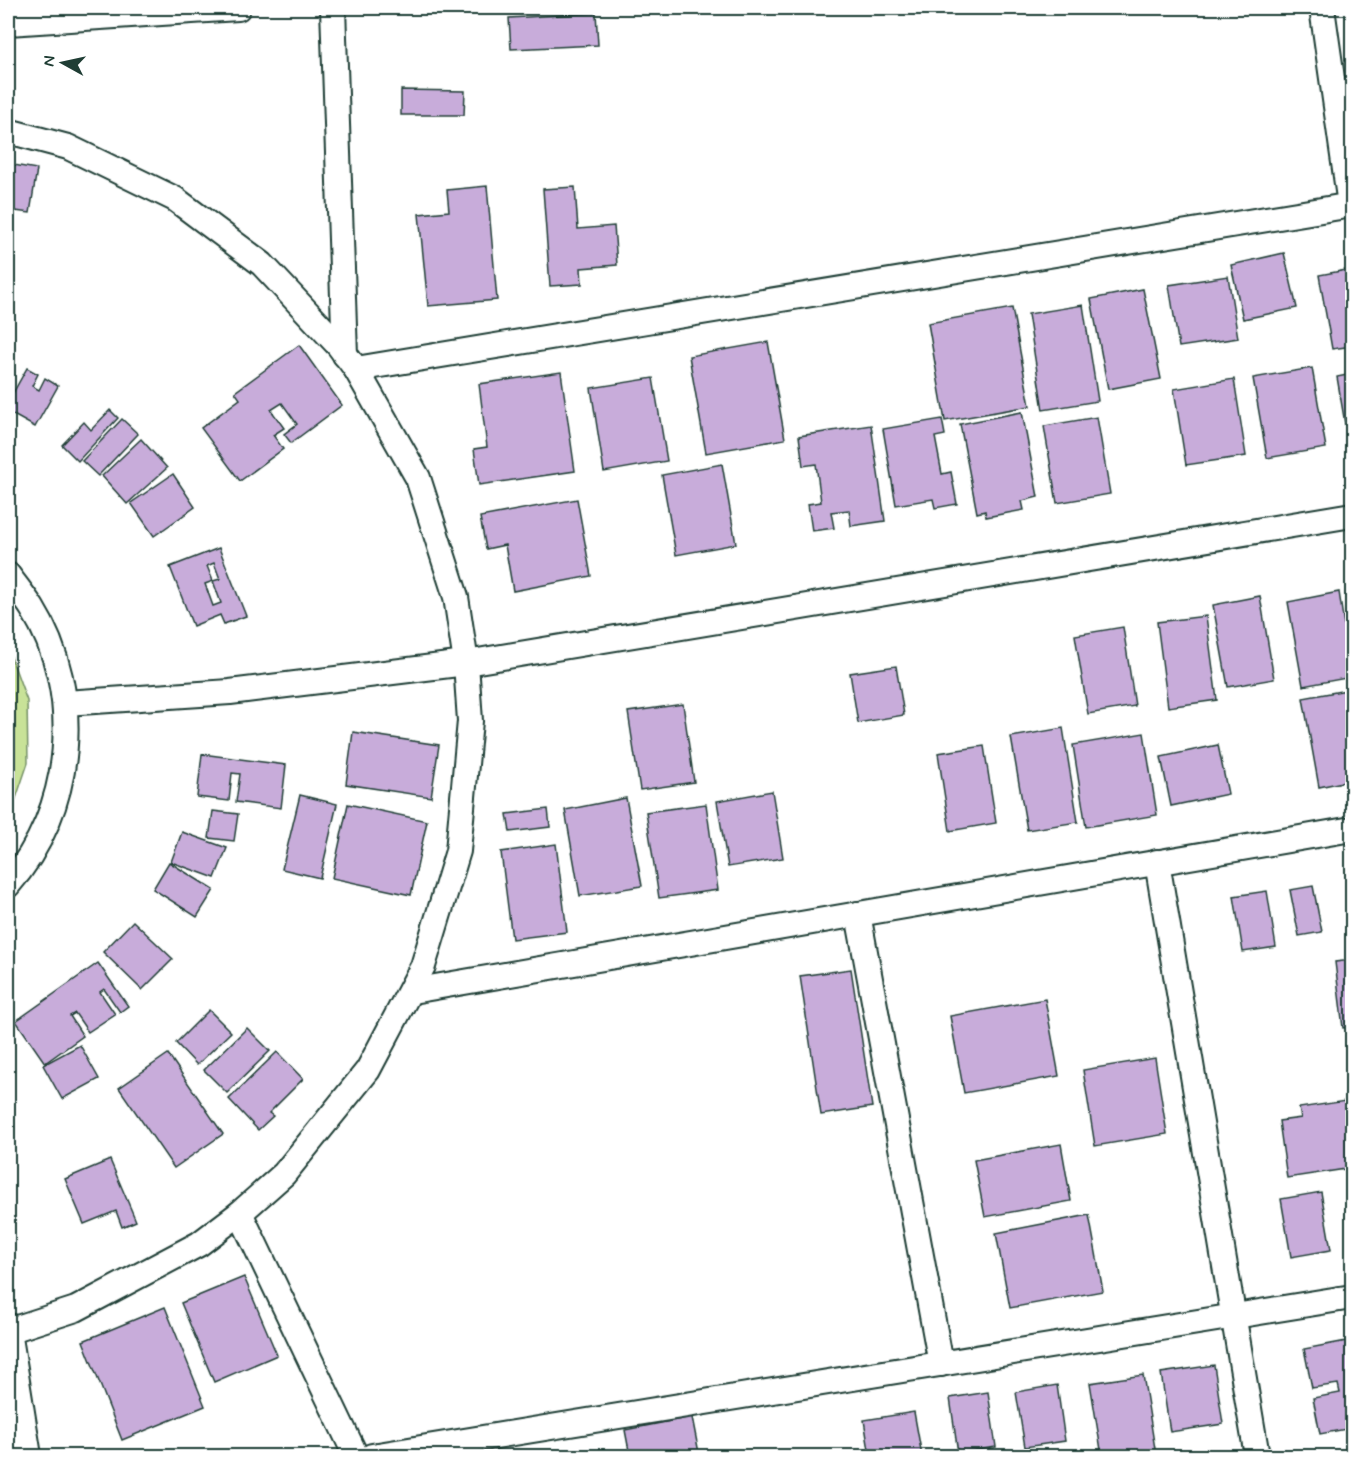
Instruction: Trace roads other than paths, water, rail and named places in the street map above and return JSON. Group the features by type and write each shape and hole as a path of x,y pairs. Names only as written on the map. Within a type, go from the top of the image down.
{"street":[{"path":"8,23 238,8"},
{"path":"333,8 351,362"},
{"path":"351,362 1351,205 1322,8"},
{"path":"8,131 68,147 175,199 262,264 351,362 417,478 456,597 466,663 470,722 458,850 423,966 412,991 368,1070 284,1174 240,1213 199,1244 76,1309 8,1329 29,1456"},
{"path":"65,703 230,692 466,663 1353,515"},
{"path":"8,575 33,609 55,656 65,703 66,743 58,794 43,833 8,885"},
{"path":"412,991 1353,829"},
{"path":"1157,862 1257,1456"},
{"path":"858,914 941,1364"},
{"path":"240,1213 356,1456"},
{"path":"372,1456 1353,1296"}]}
